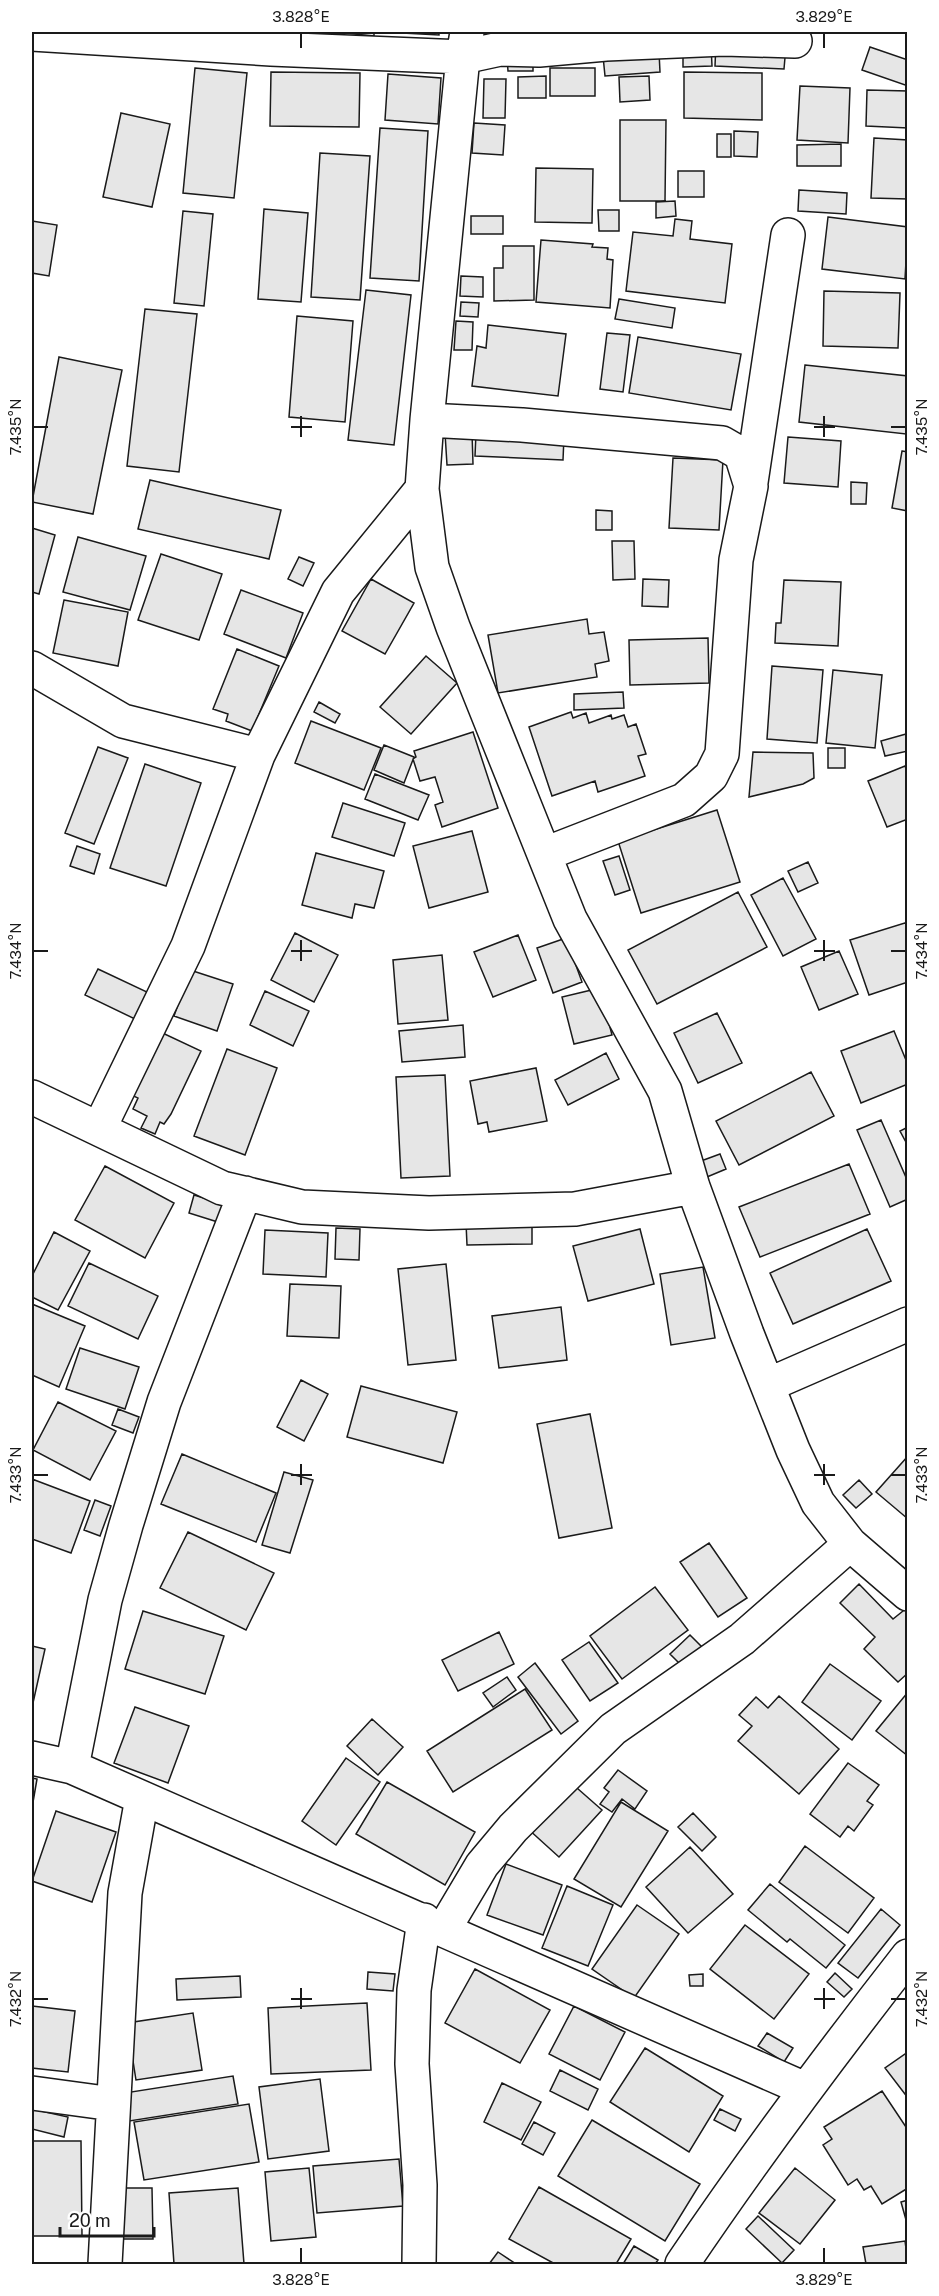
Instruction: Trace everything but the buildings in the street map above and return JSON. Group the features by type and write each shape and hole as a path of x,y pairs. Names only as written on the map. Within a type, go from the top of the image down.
{"street":[{"path":"32,34 271,49 465,44 500,49 538,50 606,44 724,39 795,41"},
{"path":"465,44 422,489 432,567 453,627 570,919 665,1091 693,1187 793,1450 818,1503 850,1544 908,1594"},
{"path":"545,854 684,800 711,776 722,754 736,560 751,486 788,235"},
{"path":"427,420 522,424 722,443 741,454 751,486"},
{"path":"99,1130 188,945 258,755 338,592 422,489"},
{"path":"32,668 123,721 258,755"},
{"path":"32,1098 222,1188 302,1207 429,1213 575,1209 693,1187"},
{"path":"72,1767 105,1600 126,1525 165,1401 245,1193"},
{"path":"768,1385 908,1324"},
{"path":"419,2265 420,2184 412,2064 414,1990 434,1924 513,1828 613,1729 741,1639 850,1544"},
{"path":"32,1758 72,1767 434,1924 805,2089"},
{"path":"105,2265 125,1893 142,1798"},
{"path":"681,2265 738,2180 908,1956"},
{"path":"32,2093 113,2104"}]}
